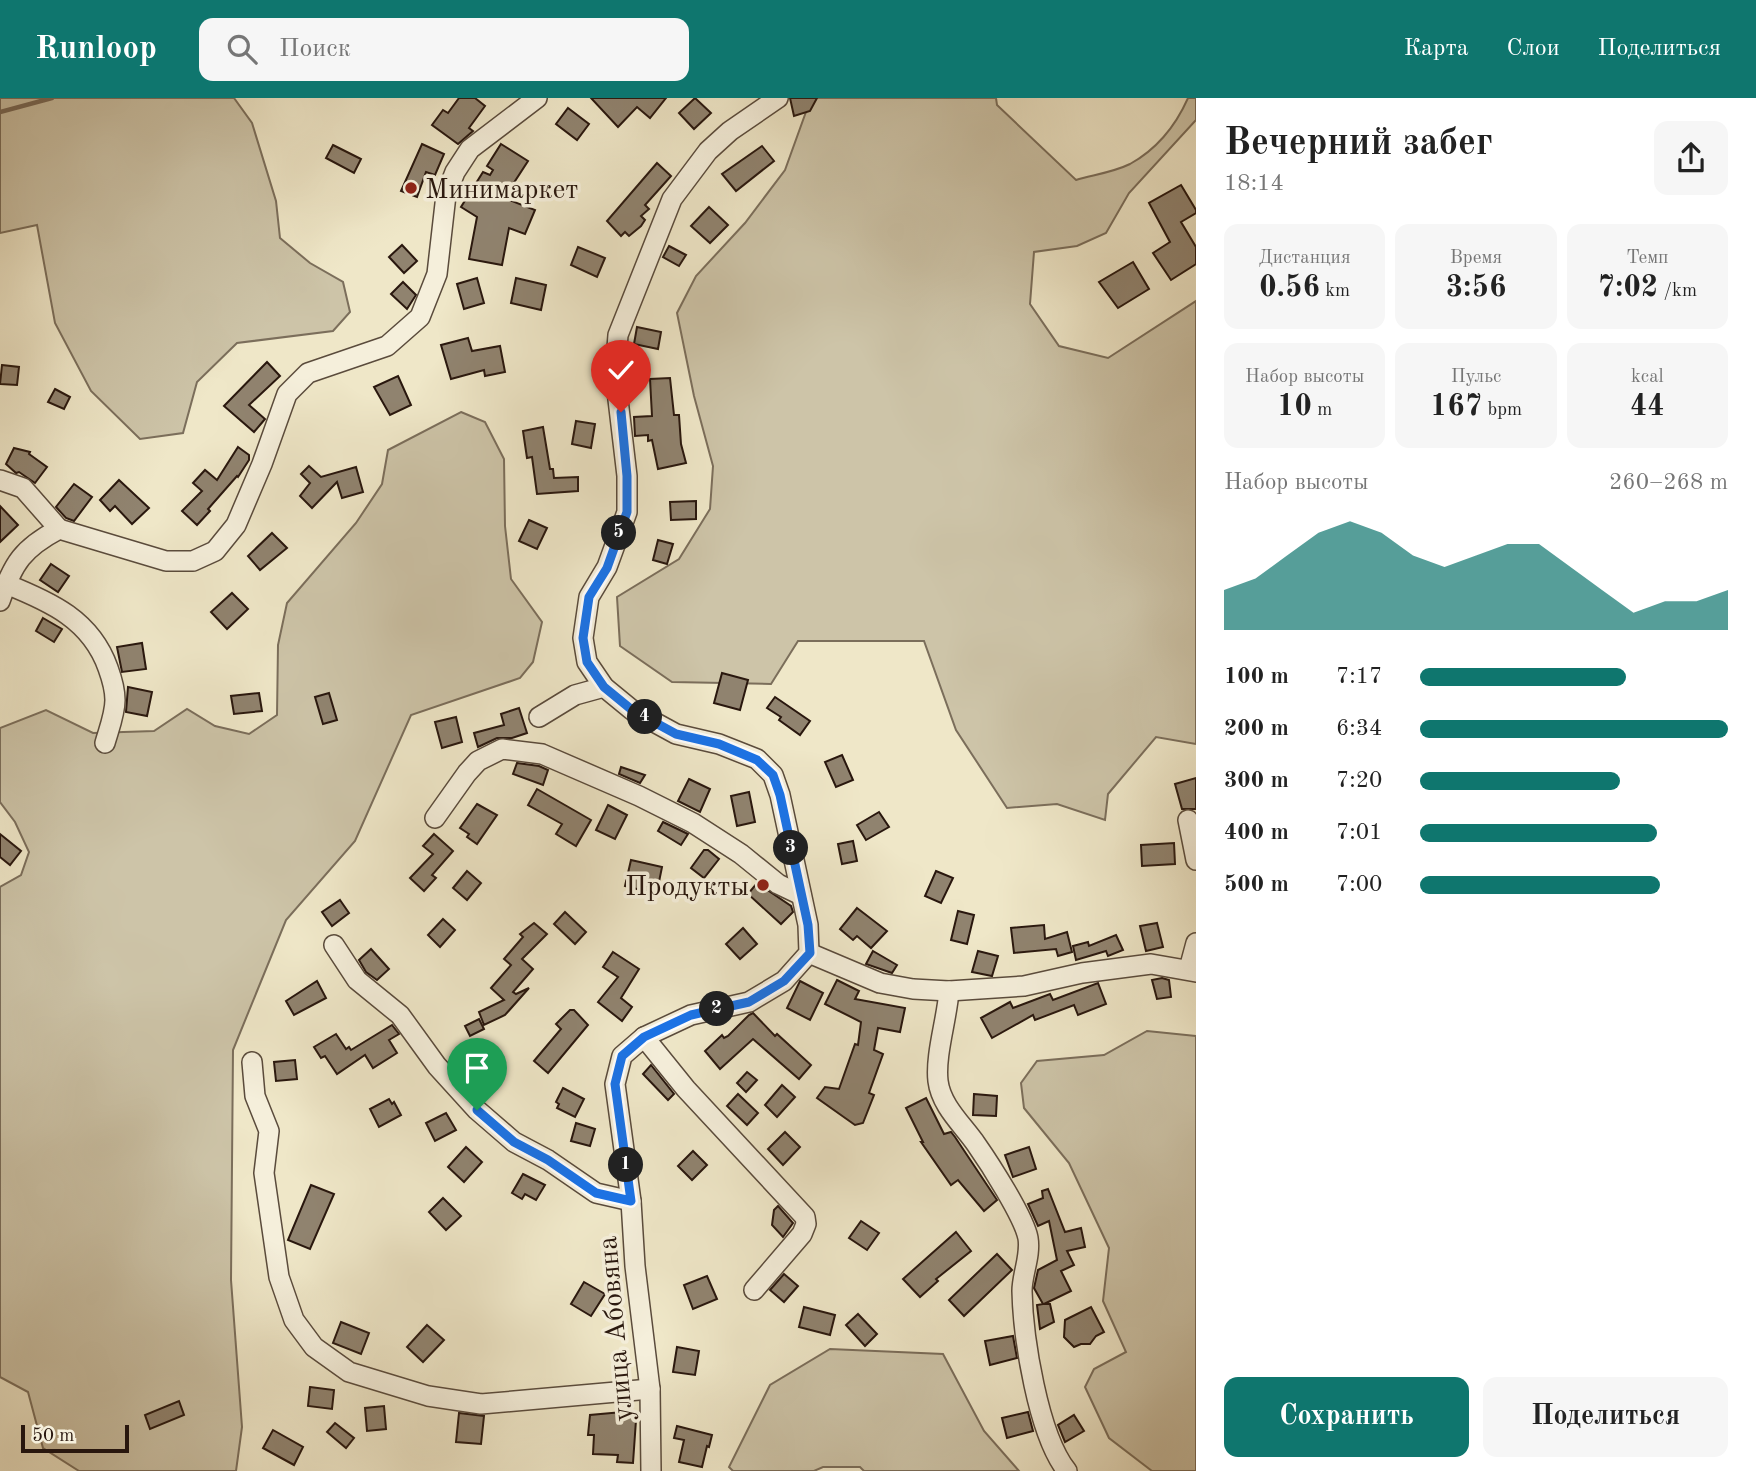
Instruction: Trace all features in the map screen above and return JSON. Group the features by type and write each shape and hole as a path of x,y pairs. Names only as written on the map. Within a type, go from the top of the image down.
{"street":[{"path":"0,480 23,488 59,529 166,561 194,561 215,551 236,525 287,394 308,373 387,346 420,317 437,274 446,195 455,172 470,149 537,98"},
{"path":"778,98 730,131 708,151 672,199 618,335 615,374 627,476 627,512 607,568 589,597 583,638 587,662 604,687 632,710 676,734 719,744 744,754 757,760 773,775 780,795 808,925 810,953 880,982 913,989 949,991 1024,986 1082,973 1151,964 1193,971 1196,943"},
{"path":"59,529 36,541 23,554 12,569 3,593 37,596 66,613 89,632 101,649 114,684 115,702 105,743"},
{"path":"539,717 575,695 604,687"},
{"path":"435,818 478,761 502,749 542,754 694,823 741,854 778,884 801,895"},
{"path":"1188,820 1196,860"},
{"path":"334,946 357,980 400,1014 437,1066 477,1110 514,1142 548,1160 596,1193 631,1201"},
{"name":"улица Абовяна","path":"650,1471 650,1389 635,1266 631,1201 615,1084 622,1056 644,1037 691,1015 749,1002 784,981 810,953"},
{"path":"949,991 947,1017 939,1054 938,1082 945,1103 995,1175 1028,1237 1022,1288 1024,1324 1048,1433 1060,1462 1067,1471"},
{"path":"644,1037 694,1098 805,1217 806,1224 802,1234 754,1290"},
{"path":"251,1062 255,1096 269,1131 264,1173 279,1277 294,1320 314,1347 349,1372 428,1396 481,1404 650,1389"}],"shaded area":[{"path":"0,98 234,98 252,123 276,201 280,238 310,263 343,282 350,312 333,331 237,343 197,382 183,433 140,439 91,391 55,323 37,225 0,233"},
{"path":"811,98 996,98 997,105 1076,180 1117,169 1140,158 1165,136 1188,98 1196,98 1196,120 1129,193 1106,233 1077,246 1034,252 1030,304 1059,346 1108,358 1196,301 1196,744 1156,737 1108,794 1105,820 1057,804 1007,808 956,730 924,641 798,641 771,684 672,682 620,646 617,597 679,559 710,509 713,466 694,396 677,313 696,276 745,223 785,170"},
{"path":"461,412 485,422 504,459 505,526 511,579 542,622 533,662 520,678 411,715 355,841 286,920 233,1050 231,1280 242,1427 236,1471 79,1471 43,1448 28,1392 0,1377 0,887 21,875 29,852 15,822 0,802 0,728 46,710 93,733 154,731 187,709 215,726 249,734 277,715 278,645 287,603 356,523 382,484 388,450"},
{"path":"1147,1031 1196,1036 1196,1471 1152,1471 1109,1438 1085,1387 1094,1369 1126,1352 1103,1301 1109,1248 1069,1163 1024,1108 1021,1083 1037,1061 1104,1055"},
{"path":"830,1349 943,1354 984,1431 1019,1471 864,1471 860,1467 823,1467 814,1471 733,1471 729,1467 770,1385"}],"building":[{"path":"459,98 475,98 485,106 469,128 473,131 458,144 432,125 443,110 448,113"},
{"path":"591,98 666,98 650,118 637,107 618,127"},
{"path":"695,98 711,113 694,129 679,113"},
{"path":"790,98 817,98 810,111 794,116"},
{"path":"568,108 589,124 577,140 556,124"},
{"path":"422,144 444,154 435,175 426,172 417,197 401,191"},
{"path":"501,144 528,161 504,198 535,210 525,234 509,228 502,265 469,259 477,217 461,207 483,172 490,175 493,170 487,166"},
{"path":"333,145 361,159 354,173 326,158"},
{"path":"762,146 774,161 736,191 722,174"},
{"path":"657,163 671,176 645,205 649,209 641,216 645,220 641,226 629,236 625,232 621,236 607,221"},
{"path":"1181,185 1196,210 1196,213 1181,222 1196,247 1196,264 1171,280 1153,253 1170,242 1149,203"},
{"path":"709,207 728,225 710,243 691,226"},
{"path":"402,245 417,261 404,273 389,257"},
{"path":"669,246 686,255 679,266 663,257"},
{"path":"578,247 605,258 597,277 571,265"},
{"path":"1133,262 1149,289 1118,308 1099,282"},
{"path":"477,278 484,303 464,309 457,284"},
{"path":"516,278 546,285 541,310 511,303"},
{"path":"403,282 416,295 407,309 391,294"},
{"path":"637,327 661,332 658,349 634,344"},
{"path":"468,338 472,351 500,346 505,372 485,376 484,370 451,379 441,345"},
{"path":"267,362 280,376 249,405 265,419 254,432 224,406"},
{"path":"2,365 19,367 17,385 0,384"},
{"path":"398,376 411,405 390,415 374,387"},
{"path":"670,378 674,415 679,415 681,444 686,463 658,469 652,440 648,441 648,435 635,436 634,417 652,416 650,379"},
{"path":"55,389 70,397 64,409 48,402"},
{"path":"576,421 595,424 591,448 572,444"},
{"path":"543,427 554,478 578,477 578,491 537,494 532,457 527,458 523,431"},
{"path":"238,447 249,455 249,460 197,525 182,511 202,491 193,483 205,470 217,480"},
{"path":"14,448 30,452 29,454 47,467 35,483 6,464"},
{"path":"309,466 321,477 356,467 363,492 342,498 337,482 312,508 300,496 310,483 301,474"},
{"path":"119,480 149,508 132,524 115,506 110,511 100,500"},
{"path":"74,484 92,497 74,521 66,518 56,507"},
{"path":"696,501 696,519 671,520 670,502"},
{"path":"0,506 18,525 0,542"},
{"path":"529,520 547,528 537,549 519,541"},
{"path":"272,533 287,548 260,570 248,556"},
{"path":"658,540 673,544 667,564 653,560"},
{"path":"51,564 69,576 58,592 40,580"},
{"path":"232,593 248,609 227,629 211,612"},
{"path":"43,618 62,629 54,642 36,631"},
{"path":"142,643 146,669 122,672 117,647"},
{"path":"722,673 748,680 740,710 714,703"},
{"path":"128,687 152,692 147,716 126,712"},
{"path":"259,693 262,711 234,714 231,696"},
{"path":"329,693 337,720 323,724 315,697"},
{"path":"775,697 810,721 800,735 767,708"},
{"path":"519,708 527,733 512,738 497,738 478,747 474,733 504,725 501,714"},
{"path":"456,717 462,742 442,748 435,722"},
{"path":"842,755 853,780 836,787 825,762"},
{"path":"517,763 548,770 543,785 513,774"},
{"path":"621,767 645,775 640,783 619,774"},
{"path":"1196,778 1196,809 1182,809 1175,784"},
{"path":"689,779 710,789 700,812 678,801"},
{"path":"537,789 591,820 576,846 556,834 562,824 528,805"},
{"path":"749,792 755,822 737,826 731,796"},
{"path":"477,804 497,815 477,844 460,828"},
{"path":"608,805 627,815 615,839 596,830"},
{"path":"879,812 889,827 866,840 857,825"},
{"path":"663,822 688,834 681,845 658,831"},
{"path":"0,834 21,851 10,865 0,857"},
{"path":"434,834 453,851 432,875 436,878 424,891 410,878 433,854 423,846"},
{"path":"853,841 857,861 842,864 838,844"},
{"path":"1174,843 1175,864 1142,866 1141,845"},
{"path":"704,850 719,859 704,878 691,868"},
{"path":"631,860 662,867 653,893 625,886"},
{"path":"467,871 481,883 467,900 453,888"},
{"path":"936,871 953,878 941,903 925,896"},
{"path":"757,883 791,906 793,912 781,924 748,894"},
{"path":"340,900 349,913 332,926 322,912"},
{"path":"857,908 887,931 871,948 857,936 853,940 840,929"},
{"path":"958,911 974,915 967,944 951,940"},
{"path":"565,912 586,932 575,944 554,924"},
{"path":"443,919 455,930 440,947 428,935"},
{"path":"534,923 547,934 522,959 533,969 513,992 516,994 529,988 505,1015 484,1025 479,1012 504,1000 491,988 511,965 504,959 523,937 520,934"},
{"path":"1157,923 1163,947 1146,951 1140,926"},
{"path":"1044,925 1045,939 1067,932 1072,952 1058,956 1056,949 1014,953 1011,928"},
{"path":"743,928 757,944 740,959 726,944"},
{"path":"1116,935 1123,950 1108,956 1106,951 1076,960 1073,946 1088,942 1089,946"},
{"path":"371,949 389,969 377,980 366,972 359,960"},
{"path":"873,951 897,965 892,973 866,964"},
{"path":"978,951 998,956 992,976 972,972"},
{"path":"613,952 639,969 621,998 632,1007 622,1021 598,1002 618,977 603,967"},
{"path":"837,980 859,991 855,999 905,1008 900,1032 878,1028 874,1050 883,1054 869,1093 874,1095 863,1123 855,1125 817,1098 825,1087 839,1089 855,1044 858,1045 861,1022 825,1004"},
{"path":"1152,980 1169,980 1171,997 1157,999"},
{"path":"317,981 326,998 294,1015 286,1001"},
{"path":"800,981 823,993 810,1020 787,1008"},
{"path":"1098,983 1106,1004 1078,1015 1074,1005 1035,1020 1033,1015 992,1038 981,1018 1010,1002 1013,1008 1050,994 1053,1000"},
{"path":"570,1010 574,1010 588,1025 548,1073 534,1061 561,1029 556,1024"},
{"path":"753,1013 775,1036 777,1034 811,1065 799,1079 753,1039 720,1069 705,1051 722,1035 724,1038 728,1036"},
{"path":"479,1019 484,1029 470,1036 465,1026"},
{"path":"392,1025 399,1034 389,1040 397,1053 373,1068 365,1055 337,1074 325,1056 321,1058 314,1047 336,1034 346,1049 349,1047 351,1050"},
{"path":"295,1060 297,1079 276,1081 274,1062"},
{"path":"651,1065 674,1094 668,1100 643,1074"},
{"path":"747,1072 757,1080 746,1092 737,1083"},
{"path":"782,1085 795,1097 777,1117 765,1105"},
{"path":"563,1088 584,1099 575,1117 557,1108 559,1104 556,1102"},
{"path":"738,1094 758,1113 747,1125 727,1106"},
{"path":"974,1094 997,1096 996,1116 973,1115"},
{"path":"926,1098 944,1134 951,1132 997,1200 984,1211 958,1180 951,1185 921,1142 906,1108"},
{"path":"389,1099 392,1104 394,1102 401,1115 379,1127 370,1109"},
{"path":"446,1113 456,1130 435,1141 426,1123"},
{"path":"576,1123 595,1129 590,1146 571,1141"},
{"path":"785,1132 800,1147 783,1165 768,1149"},
{"path":"466,1147 482,1162 464,1182 448,1167"},
{"path":"1029,1147 1036,1169 1013,1177 1005,1155"},
{"path":"693,1151 707,1165 692,1180 678,1166"},
{"path":"523,1174 545,1185 536,1200 525,1194 522,1199 512,1193"},
{"path":"311,1185 334,1194 310,1249 288,1240"},
{"path":"1048,1189 1065,1232 1081,1228 1085,1247 1067,1251 1074,1265 1061,1271 1071,1291 1044,1304 1050,1304 1054,1322 1040,1329 1037,1305 1043,1304 1034,1288 1038,1270 1057,1260 1049,1221 1038,1226 1028,1204 1043,1198 1042,1191"},
{"path":"443,1198 461,1216 446,1230 429,1212"},
{"path":"778,1206 793,1223 783,1237 772,1225 774,1210"},
{"path":"861,1221 879,1233 867,1250 849,1238"},
{"path":"956,1232 971,1251 936,1279 938,1281 920,1297 903,1279"},
{"path":"997,1254 1012,1270 964,1316 949,1300"},
{"path":"784,1274 798,1286 784,1302 770,1290"},
{"path":"707,1276 717,1299 693,1309 684,1285"},
{"path":"584,1282 605,1294 591,1316 571,1304"},
{"path":"804,1307 835,1315 830,1335 799,1327"},
{"path":"1091,1307 1104,1332 1096,1336 1090,1344 1074,1347 1064,1337 1065,1320"},
{"path":"858,1314 877,1334 865,1346 846,1325"},
{"path":"341,1322 369,1333 361,1354 333,1343"},
{"path":"427,1325 444,1340 423,1362 407,1347"},
{"path":"1013,1336 1017,1358 990,1365 985,1341"},
{"path":"677,1347 699,1351 695,1375 673,1372"},
{"path":"310,1387 334,1390 332,1409 308,1406"},
{"path":"179,1401 184,1415 150,1429 145,1415"},
{"path":"384,1406 386,1429 367,1431 365,1408"},
{"path":"633,1411 633,1420 636,1420 633,1463 617,1462 618,1455 593,1454 594,1435 588,1435 590,1415"},
{"path":"1028,1412 1033,1431 1007,1438 1002,1418"},
{"path":"459,1413 484,1416 481,1444 456,1442"},
{"path":"1074,1415 1084,1431 1065,1442 1058,1425"},
{"path":"335,1423 354,1438 346,1448 327,1432"},
{"path":"677,1426 712,1435 702,1467 679,1462 684,1440 674,1438"},
{"path":"273,1430 303,1447 294,1465 263,1448"}],"waterway":[{"path":"0,112 52,98"}],"place":[{"name":"Минимаркет","path":"411,188"},
{"name":"Продукты","path":"763,885"}],"route":[{"path":"477,1110 514,1142 548,1160 596,1193 631,1201 615,1084 622,1056 644,1037 691,1015 749,1002 784,981 810,953 808,925 780,795 773,775 757,760 719,744 676,734 632,710 604,687 587,662 583,638 589,597 607,568 627,512 627,476 621,412"}]}
